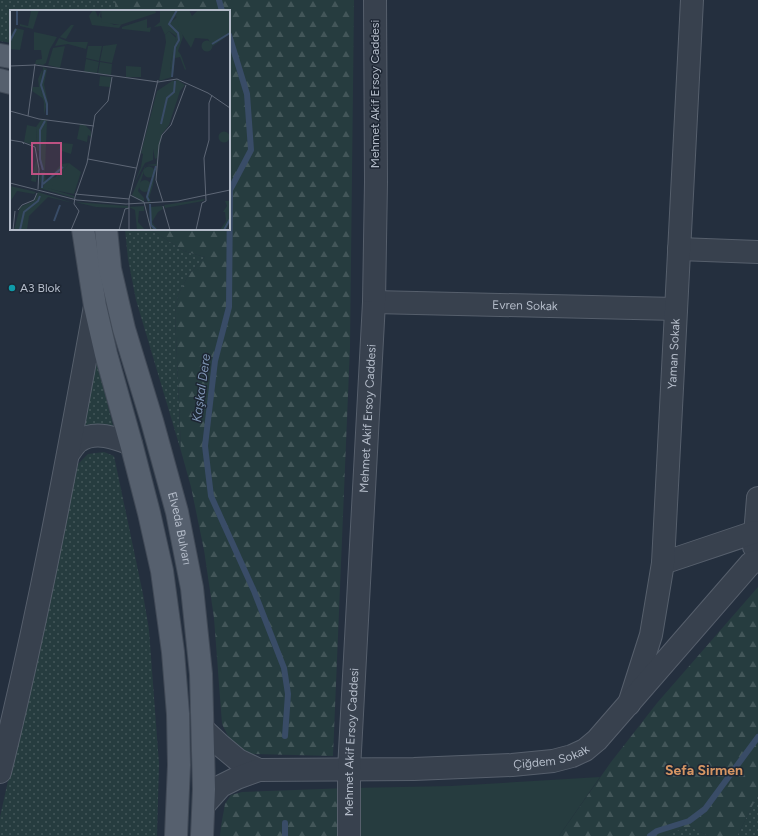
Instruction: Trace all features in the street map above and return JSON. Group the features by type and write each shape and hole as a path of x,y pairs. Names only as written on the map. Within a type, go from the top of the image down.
{"main road":[{"path":"0,55 10,58"},
{"path":"0,80 10,83"},
{"path":"83,230 95,306 106,354 149,513 162,571 173,652 178,714 179,758 176,836"},
{"name":"Elveda Bulvarı","path":"106,230 110,269 124,329 177,512 192,588 201,674 204,789 202,836"}],"street":[{"name":"Mehmet Akif Ersoy Caddesi","path":"349,836 349,770 374,302 376,174 374,0"},
{"name":"Yaman Sokak","path":"630,704 651,635 663,564 692,0"},
{"path":"679,249 758,252"},
{"name":"Evren Sokak","path":"374,302 676,309"},
{"path":"0,772 18,699 68,452 95,306"},
{"path":"68,452 79,441 91,436 117,438 131,444"},
{"path":"755,562 758,498"},
{"path":"663,564 756,532"},
{"name":"Çiğdem Sokak","path":"259,770 414,769 505,765 553,761 572,756 585,750 597,740 755,562"},
{"path":"202,728 238,760 259,770"},
{"path":"204,805 221,786 259,770"}],"green space":[{"path":"0,0 115,0 115,10 10,10 10,43 0,41"},
{"path":"115,0 354,0 350,347 333,756 252,754 239,749 229,738 222,724 214,618 204,550 191,487 181,451 175,313 178,295 189,274 205,257 184,251 152,230 230,230 230,10 115,10"},
{"path":"125,230 152,230 184,251 205,257 189,274 178,295 175,313 181,451 136,300 128,259"},
{"path":"95,352 114,430 108,427 95,425 77,434"},
{"path":"104,452 114,456 143,594 149,630 159,764 157,836 0,836 0,817 78,464 88,454"},
{"path":"758,587 758,795 737,836 709,836 690,827 672,832 665,836 559,836 611,762 657,703"},
{"path":"600,777 559,836 349,836 349,788 451,786"},
{"path":"349,788 349,836 220,836 225,804 231,795 242,792"},
{"path":"758,795 758,836 737,836"},
{"path":"690,827 709,836 665,836 672,832"}],"waterway":[{"name":"Kaşkal Dere","path":"219,0 222,10"},
{"name":"Kaşkal Dere","path":"230,38 247,94 251,150 230,190"},
{"name":"Kaşkal Dere","path":"230,230 229,307 215,361 205,446 211,496 254,591 284,668 288,694 285,736"},
{"path":"650,836 657,831 689,821 705,809 758,737"},
{"name":"Kaşkal Dere","path":"285,823 285,836"}],"place":[{"name":"A3 Blok","path":"12,288"}],"district":[{"name":"Sefa Sirmen","path":"704,770"}]}
